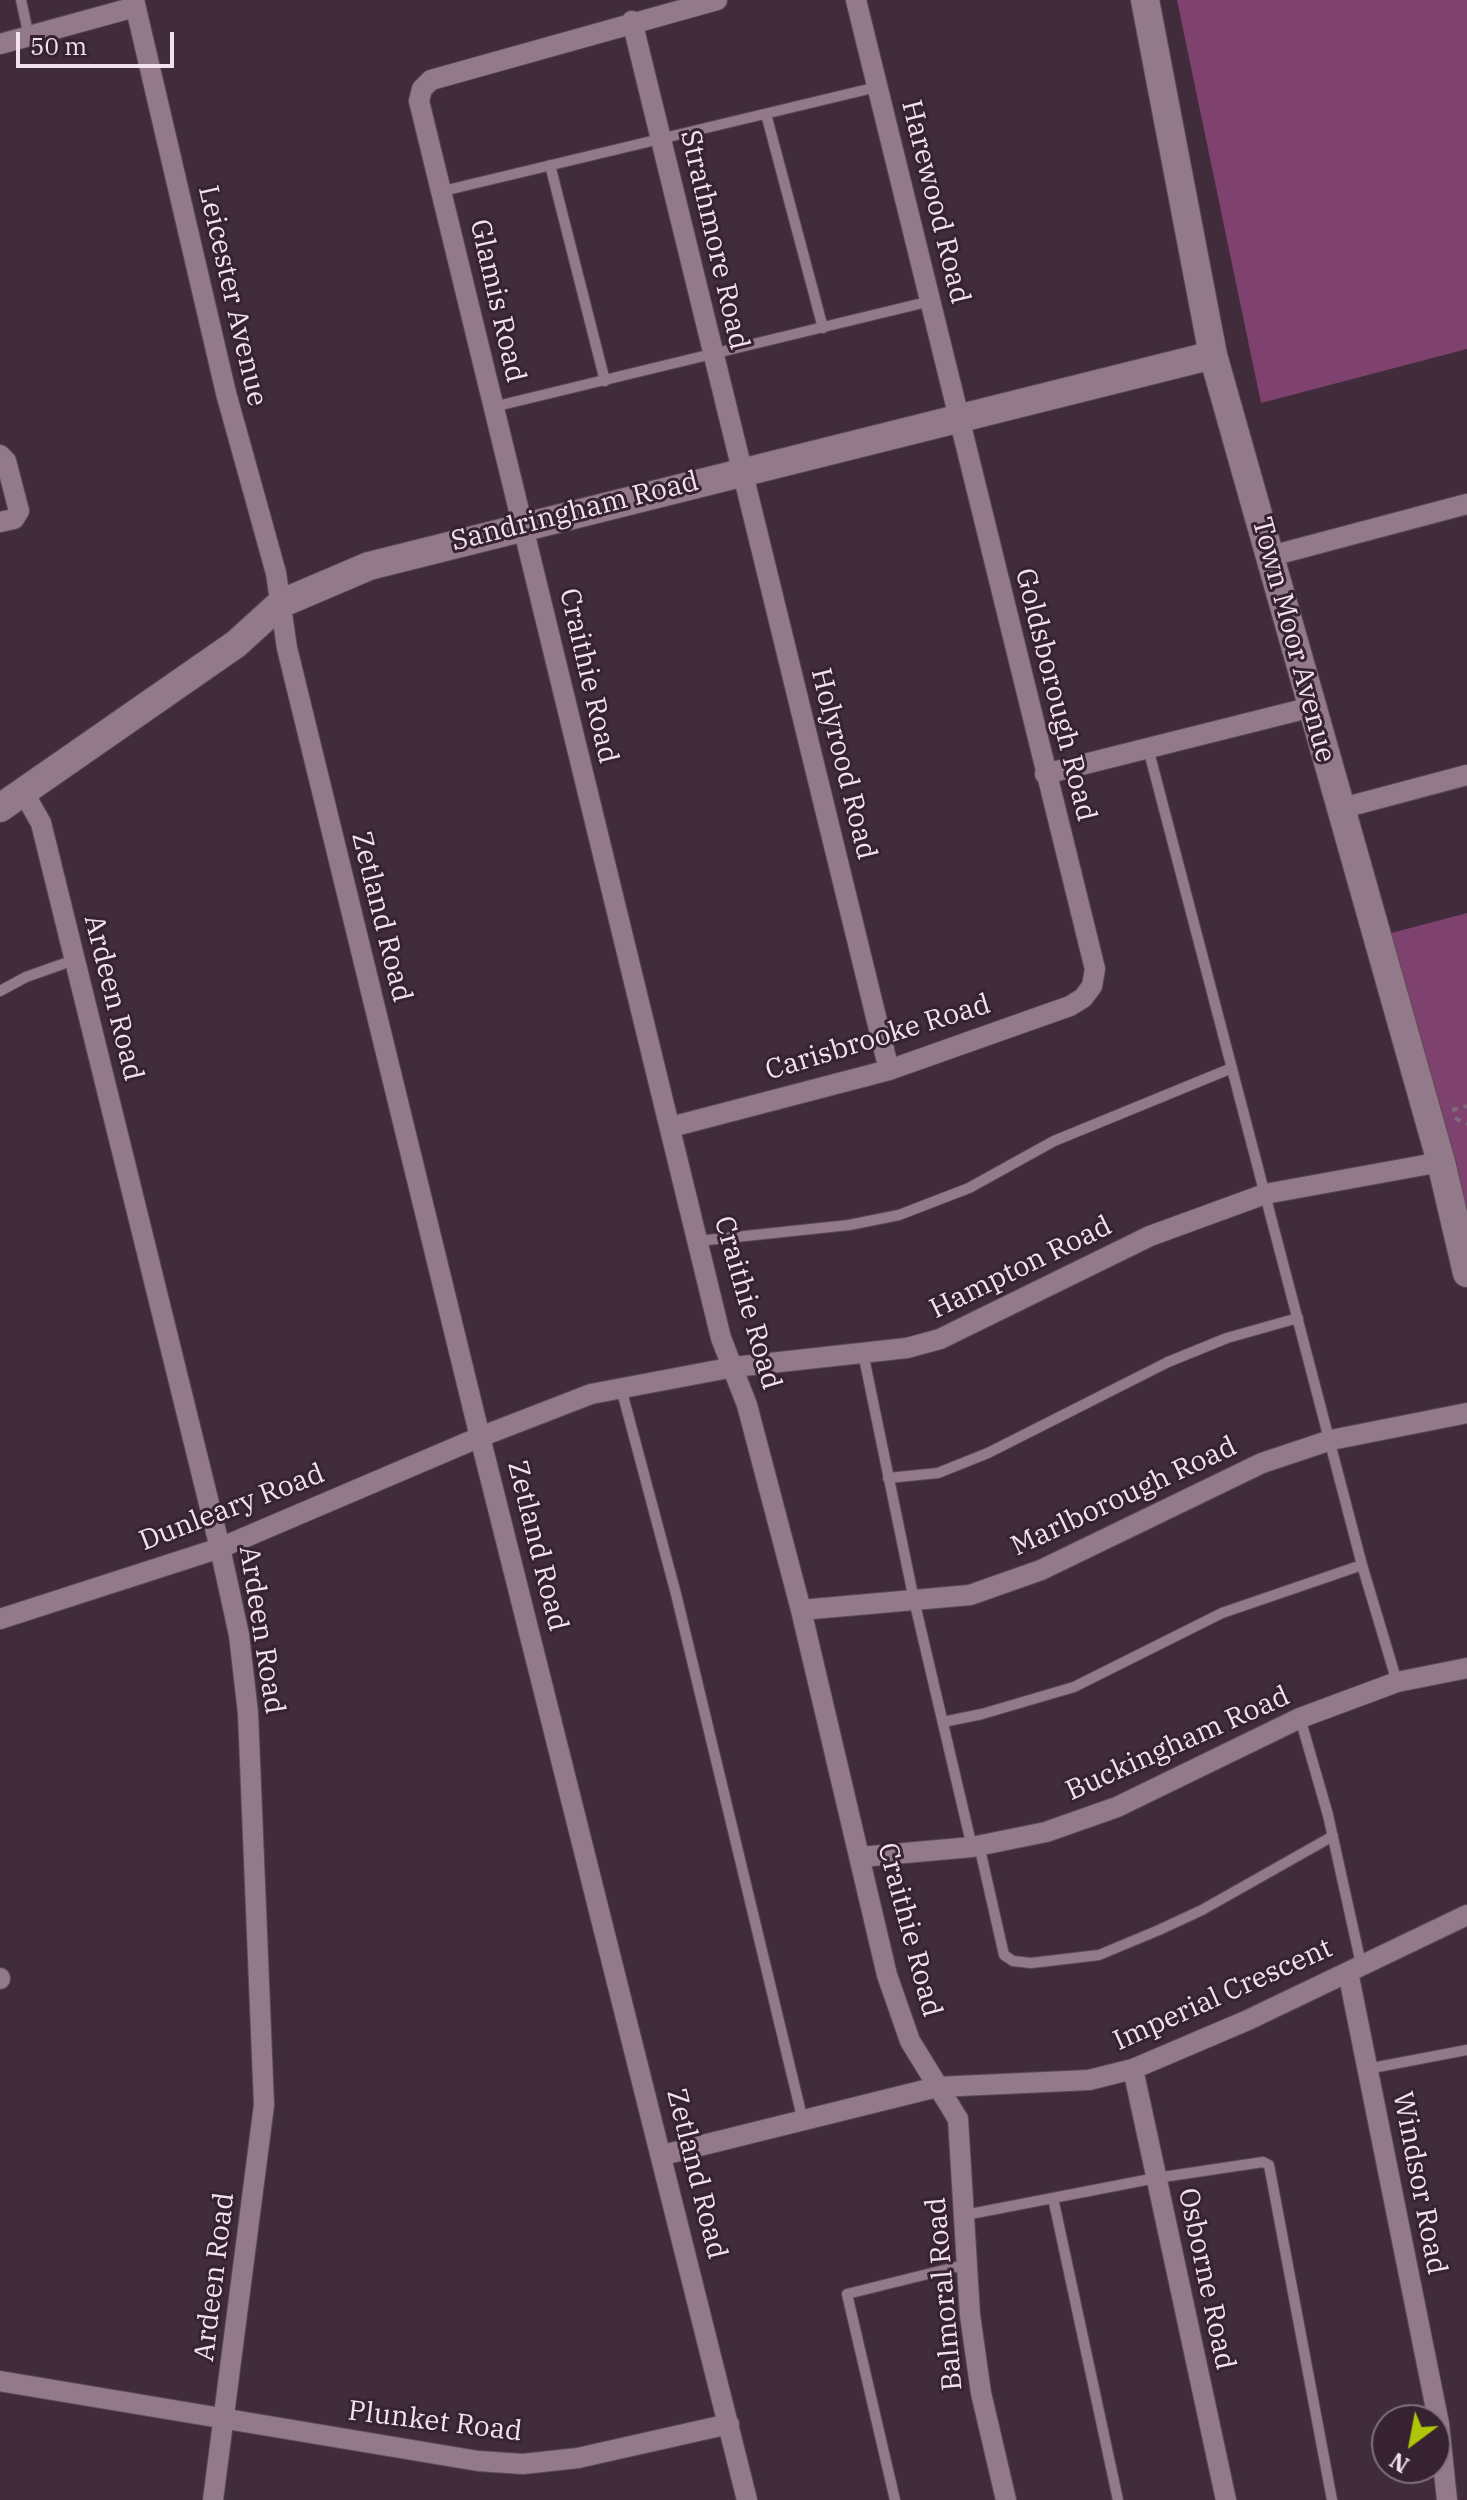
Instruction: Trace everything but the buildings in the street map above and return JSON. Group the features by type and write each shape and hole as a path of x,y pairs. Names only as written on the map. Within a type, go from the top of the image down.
{"street":[{"path":"632,21 717,0"},
{"name":"Harewood Road","path":"856,0 959,418"},
{"name":"Town Moor Avenue","path":"1145,0 1213,355 1441,1162 1467,1273"},
{"path":"0,44 135,2"},
{"name":"Leicester Avenue","path":"135,2 226,393 276,573 280,604"},
{"name":"Glamis Road","path":"523,526 419,101 422,89 431,80 632,21"},
{"name":"Strathmore Road","path":"632,21 742,471"},
{"name":"Sandringham Road","path":"0,808 236,644 280,604 392,558 1213,355"},
{"name":"Goldsborough Road","path":"959,418 1095,969 1092,986"},
{"path":"0,455 6,461 19,511 14,519 0,522"},
{"name":"Holyrood Road","path":"742,471 889,1070"},
{"path":"1271,556 1467,504"},
{"name":"Craithie Road","path":"523,526 721,1338 747,1405 801,1610 892,1988 910,2041 937,2087"},
{"name":"Zetland Road","path":"280,604 287,648 480,1437 663,2155 747,2500"},
{"path":"1045,774 1312,707"},
{"path":"1339,809 1467,775"},
{"name":"Ardeen Road","path":"24,793 41,823 220,1548 239,1635 248,1713 264,2105 226,2420 213,2500"},
{"name":"Carisbrooke Road","path":"671,1127 889,1070 1070,1006 1083,998 1092,986"},
{"name":"Hampton Road","path":"480,1437 591,1394 734,1367 863,1352 940,1339 1150,1236 1265,1194 1441,1162"},
{"name":"Marlborough Road","path":"801,1610 970,1595 1041,1570 1262,1463 1331,1440 1467,1413"},
{"name":"Dunleary Road","path":"0,1619 220,1548 480,1437"},
{"name":"Buckingham Road","path":"860,1857 976,1846 1046,1832 1117,1807 1300,1718 1397,1682 1467,1668"},
{"name":"Imperial Crescent","path":"663,2155 937,2087 1089,2080 1133,2069 1248,2020 1467,1915"},
{"name":"Windsor Road","path":"1354,1968 1367,2069 1439,2424 1447,2500"},
{"name":"Osborne Road","path":"1133,2069 1226,2500"},
{"name":"Balmoral Road","path":"937,2087 958,2119 970,2315 981,2393 1006,2500"},
{"name":"Plunket Road","path":"0,2381 465,2460 523,2464 578,2458 729,2424"}],"lane":[{"path":"21,0 29,37"},
{"path":"443,191 877,87"},
{"path":"766,114 823,328"},
{"path":"550,165 605,381"},
{"path":"493,407 713,357 931,301"},
{"path":"1148,748 1362,1565 1397,1682"},
{"path":"0,991 26,977 74,960"},
{"path":"698,1241 849,1225 899,1215 969,1188 1067,1135 1232,1068"},
{"path":"888,1478 938,1473 1027,1436 1168,1362 1227,1338 1298,1318"},
{"path":"863,1352 914,1600 1004,1955 1013,1961 1031,1963 1099,1955 1202,1910 1333,1836"},
{"path":"621,1388 676,1594 803,2121"},
{"path":"943,1722 1074,1687 1222,1613 1362,1565"},
{"path":"1300,1718 1333,1836 1354,1968"},
{"path":"1367,2069 1467,2050"},
{"path":"965,2215 1156,2178 1263,2162 1269,2165 1332,2500"},
{"path":"1053,2198 1118,2500"},
{"path":"895,2500 847,2294 968,2264"}],"path":[{"path":"1442,1112 1467,1106"}],"shaded area":[{"path":"1177,0 1467,0 1467,349 1261,403"},
{"path":"1467,913 1467,1273 1384,935"}]}
